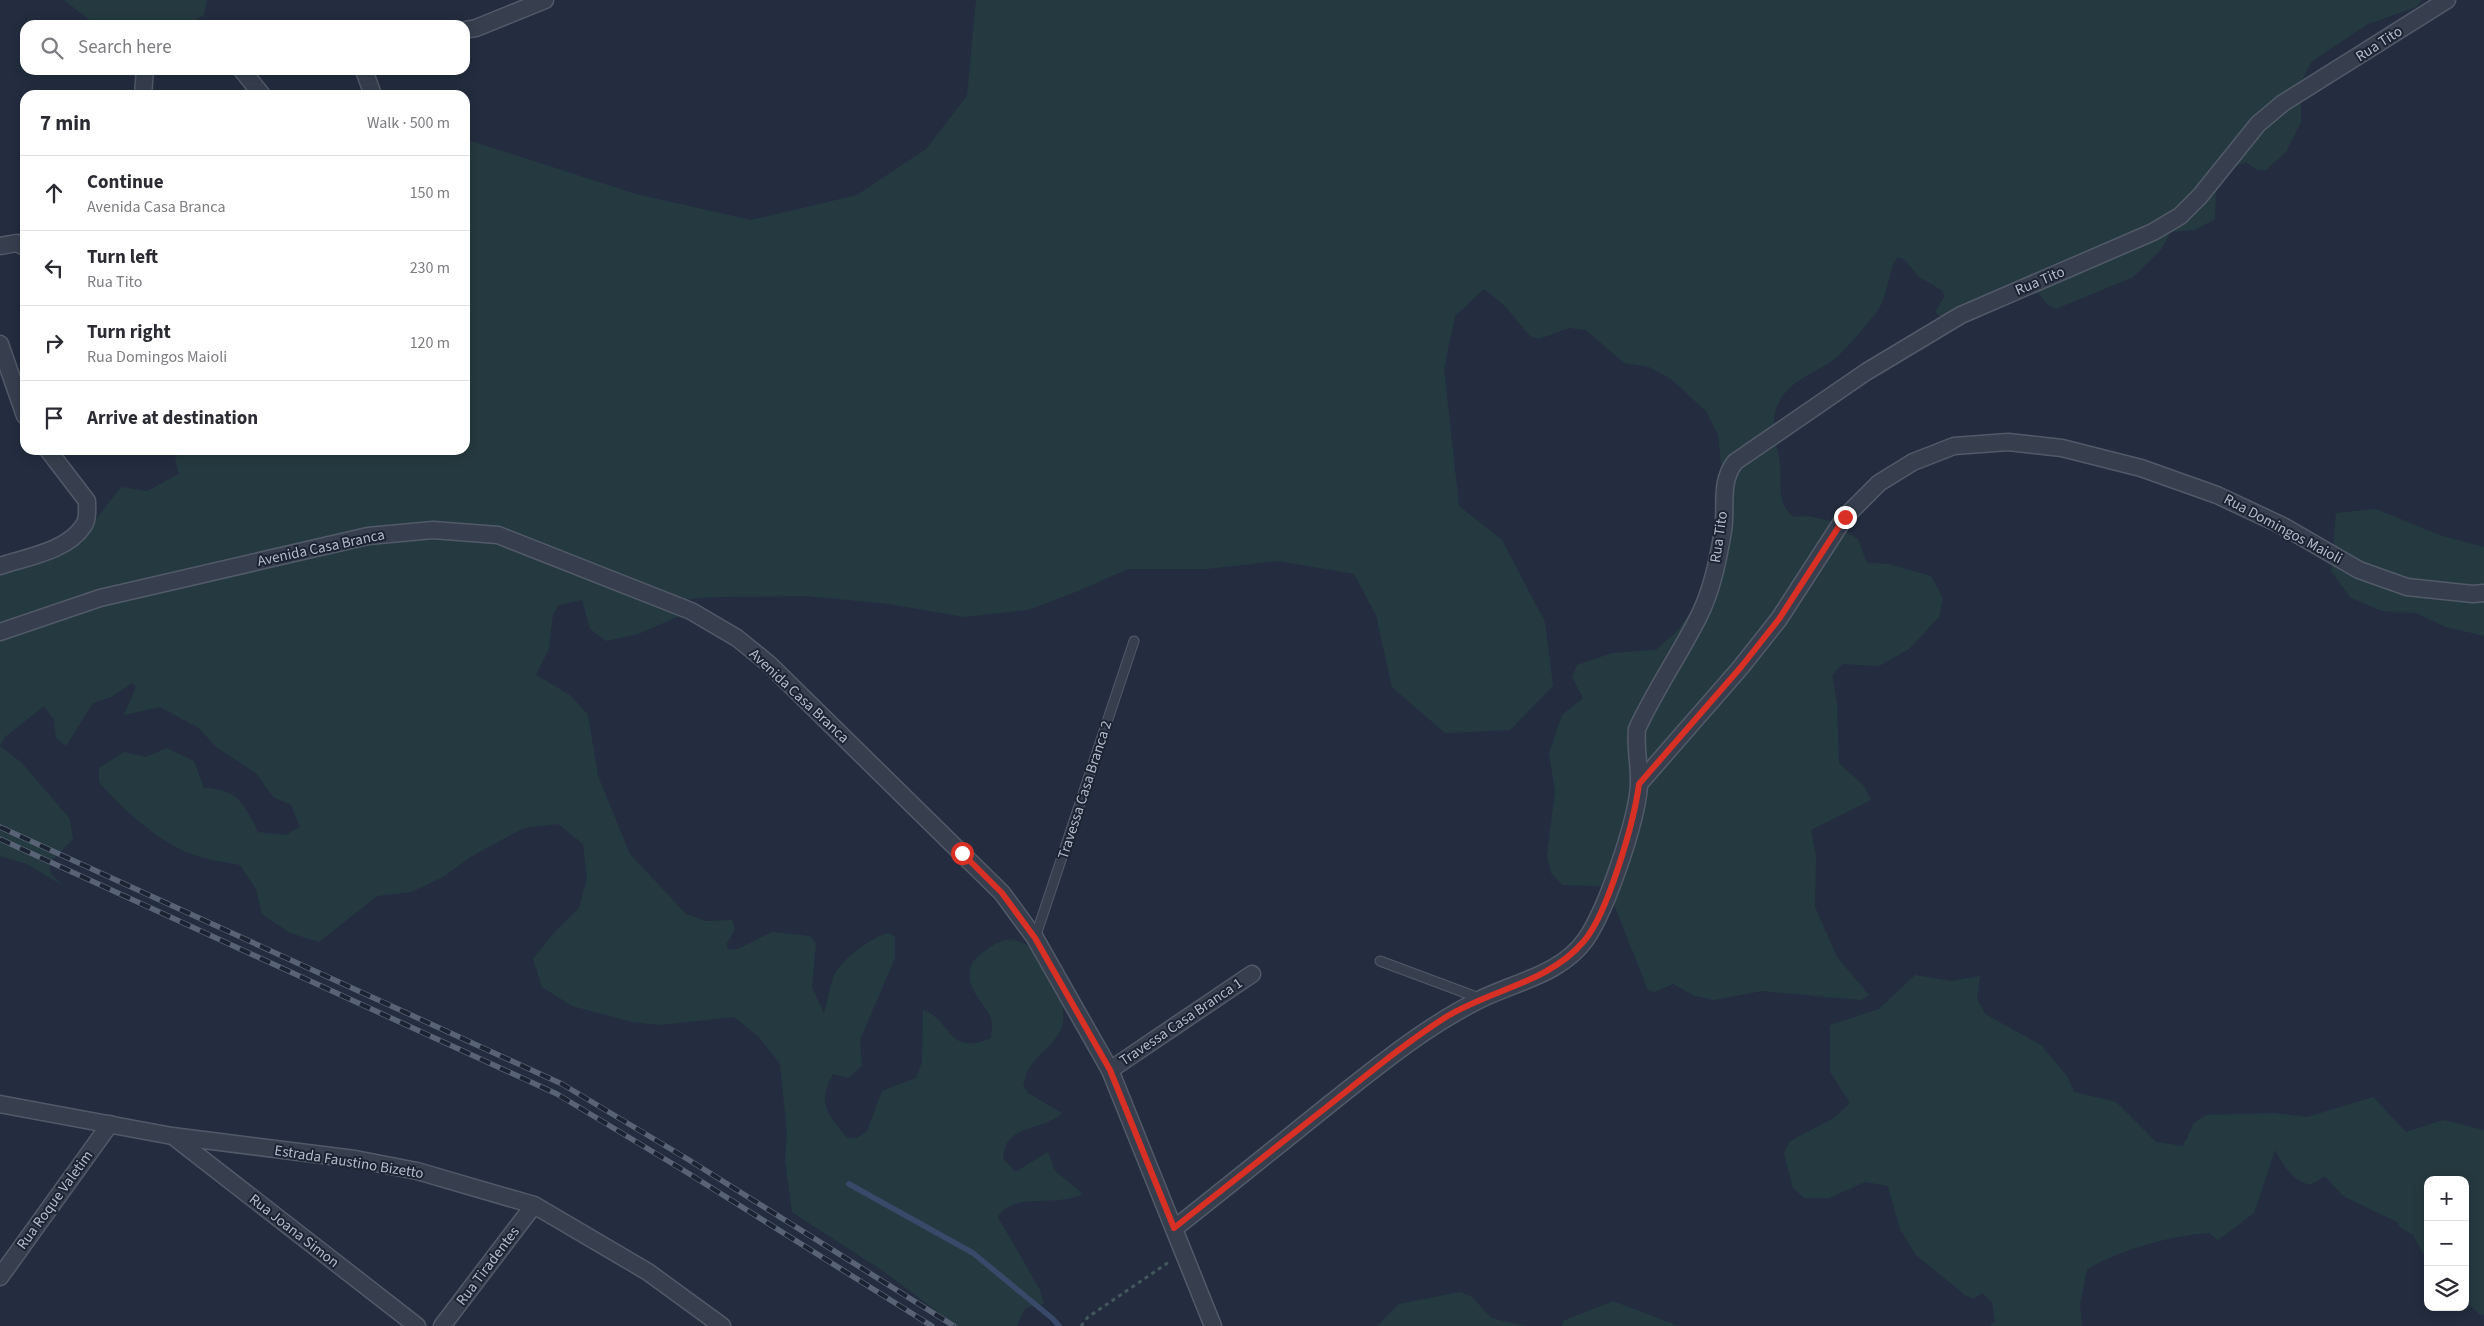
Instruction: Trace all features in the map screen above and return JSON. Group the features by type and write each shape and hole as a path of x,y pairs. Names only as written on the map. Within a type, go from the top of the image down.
{"street":[{"path":"470,29 545,0"},
{"name":"Rua Tito","path":"1174,1228 1405,1044 1448,1016 1482,998 1540,976 1566,959 1586,939 1608,896 1636,806 1639,784 1636,748 1637,730 1700,614 1713,579 1723,530 1724,487 1727,472 1735,462 1874,367 1961,315 2154,232 2180,216 2200,196 2258,124 2283,103 2448,0"},
{"path":"143,90 145,75"},
{"path":"246,75 258,90"},
{"path":"366,75 371,90"},
{"path":"0,246 20,244"},
{"path":"0,344 20,402"},
{"name":"Rua Domingos Maioli","path":"1639,784 1741,667 1779,619 1845,517 1879,483 1913,462 1954,446 2008,442 2062,448 2141,468 2218,495 2283,526 2359,570 2407,587 2473,594 2484,593"},
{"path":"0,566 57,547 73,537 85,523 87,501 52,455"},
{"name":"Avenida Casa Branca","path":"0,632 100,598 368,536 433,530 498,535 691,611 737,638 769,664 1002,893 1035,938 1110,1070 1214,1326"},
{"name":"Travessa Casa Branca 1","path":"1110,1070 1252,974"},
{"name":"Estrada Faustino Bizetto","path":"0,1104 172,1136 355,1159 417,1171 534,1205 648,1272 722,1326"},
{"name":"Rua Roque Valetim","path":"0,1277 110,1124"},
{"name":"Rua Joana Simon","path":"172,1136 417,1326"},
{"name":"Rua Tiradentes","path":"442,1326 534,1205"}],"lane":[{"name":"Travessa Casa Branca 2","path":"1035,938 1134,641"},
{"path":"1380,961 1482,998"}],"path":[{"path":"1081,1326 1088,1318 1184,1252"}],"green space":[{"path":"64,0 207,0 204,15 195,20 90,20"},
{"path":"976,0 2422,0 2416,7 2368,24 2311,62 2301,83 2301,122 2286,152 2266,170 2257,170 2246,162 2234,167 2216,186 2215,219 2195,230 2171,232 2161,250 2133,277 2056,309 2048,305 2030,284 1941,317 1935,312 1944,297 1943,291 1919,277 1905,260 1898,257 1894,262 1880,306 1867,324 1838,356 1795,383 1781,399 1774,416 1774,430 1780,466 1782,500 1788,512 1794,517 1808,516 1830,521 1858,539 1867,563 1889,564 1931,576 1943,598 1939,617 1909,649 1879,666 1843,664 1832,675 1837,703 1839,763 1864,786 1871,800 1811,830 1816,856 1815,907 1837,957 1869,995 1861,1000 1762,991 1714,1000 1695,996 1673,984 1655,992 1648,990 1609,892 1599,886 1563,885 1551,873 1547,855 1555,792 1549,753 1562,715 1583,698 1572,677 1577,665 1612,653 1656,650 1678,630 1713,580 1724,490 1718,435 1706,411 1671,379 1649,367 1624,363 1586,330 1569,328 1539,339 1530,336 1505,306 1484,289 1455,316 1444,369 1459,506 1502,540 1545,622 1553,686 1510,730 1445,733 1392,687 1376,615 1354,574 1279,561 1206,569 1128,569 1028,610 964,617 889,604 806,596 711,597 674,601 682,615 638,634 606,641 590,629 582,600 559,605 553,614 549,649 536,675 570,695 588,715 598,776 630,854 686,914 705,921 732,920 735,929 726,944 728,949 738,949 772,932 810,936 816,944 812,987 824,1013 832,980 838,969 857,950 873,940 888,933 895,936 895,958 860,1040 862,1066 848,1078 833,1074 825,1093 826,1108 847,1138 857,1138 867,1131 882,1091 916,1078 922,1062 923,1010 932,1014 958,1040 966,1043 977,1043 991,1038 992,1022 986,1008 973,990 970,975 972,964 981,954 1004,941 1018,941 1031,948 1043,960 1059,991 1063,1007 1063,1021 1058,1035 1029,1069 1023,1085 1028,1093 1062,1113 1044,1124 1025,1130 1010,1139 1005,1147 1003,1158 1015,1172 1048,1152 1055,1171 1083,1194 1061,1200 1014,1204 1005,1209 998,1217 1040,1290 1044,1304 1025,1308 1017,1326 956,1326 886,1273 792,1212 785,1160 787,1132 780,1064 759,1037 734,1017 660,1025 632,1022 572,1006 542,987 533,959 553,934 579,908 587,878 583,844 558,824 524,828 470,857 443,877 411,892 377,896 319,942 290,933 262,914 256,889 240,865 199,856 166,842 135,818 99,782 99,768 124,752 146,757 167,748 194,761 204,788 225,791 238,800 244,806 258,832 286,835 300,827 291,805 273,797 256,773 216,747 199,728 160,707 124,715 136,687 132,683 111,697 93,703 66,746 56,738 54,720 44,706 5,737 0,746 0,571 93,523 121,487 147,491 179,474 175,461 177,455 470,455 470,141 636,194 751,220 857,195 926,149 967,96"},
{"path":"2376,509 2442,536 2484,547 2484,636 2446,627 2416,613 2382,611 2351,598 2331,571 2336,513"},
{"path":"0,746 22,763 70,819 73,839 49,863 51,874 62,885 27,864 0,856"},
{"path":"1915,975 1952,981 1980,976 1977,999 1985,1014 2041,1045 2067,1076 2074,1092 2116,1102 2156,1142 2183,1146 2194,1123 2206,1115 2273,1113 2307,1117 2373,1097 2406,1132 2443,1120 2484,1130 2484,1315 2479,1314 2469,1304 2469,1176 2424,1176 2424,1256 2413,1235 2398,1226 2399,1223 2343,1196 2325,1176 2310,1185 2303,1182 2289,1172 2275,1150 2254,1213 2218,1240 2209,1233 2177,1237 2131,1249 2087,1269 2080,1304 2082,1326 1990,1326 1995,1321 1992,1302 1982,1293 1974,1299 1965,1295 1916,1255 1900,1229 1888,1186 1865,1182 1829,1198 1804,1198 1793,1188 1784,1153 1790,1141 1834,1118 1850,1103 1830,1072 1830,1025 1879,1009"},
{"path":"1460,1292 1472,1297 1491,1318 1526,1326 1377,1326 1399,1304"},
{"path":"1613,1301 1679,1326 1562,1326 1563,1321"}],"waterway":[{"path":"849,1184 973,1253 1059,1326"}],"railway":[{"path":"0,827 562,1084 689,1160 954,1326"},
{"path":"0,839 557,1094 683,1170 932,1326"}],"route":[{"path":"962,853 1002,893 1035,938 1110,1070 1174,1228 1405,1044 1448,1016 1482,998 1540,976 1566,959 1586,939 1608,896 1636,806 1639,784 1741,667 1779,619 1845,517"}]}
